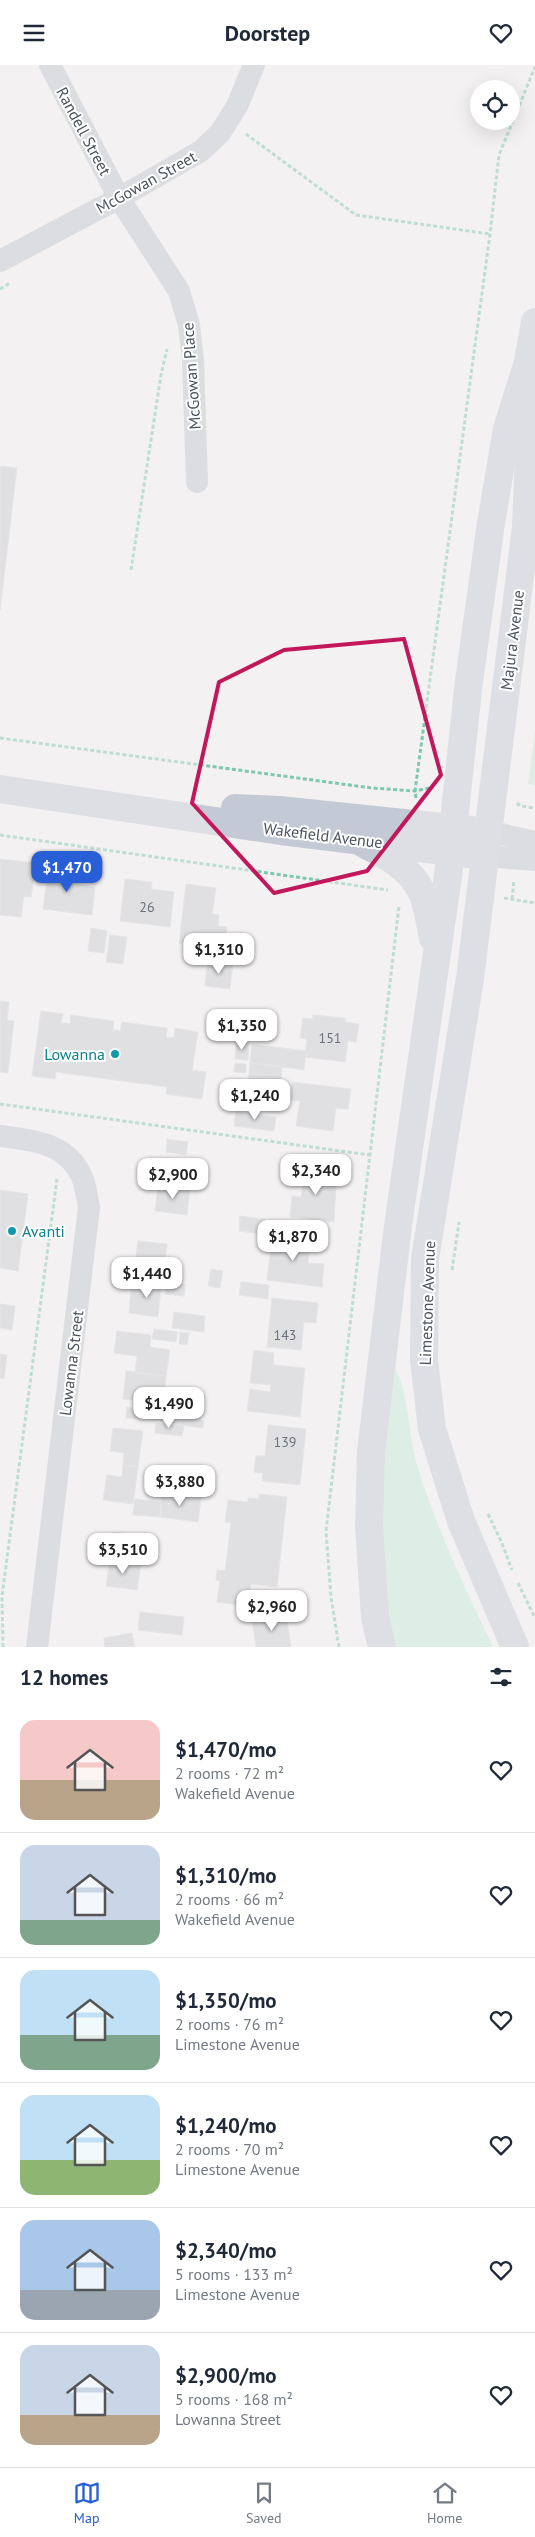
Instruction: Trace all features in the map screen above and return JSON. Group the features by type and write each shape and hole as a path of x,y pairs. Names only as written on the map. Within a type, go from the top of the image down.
{"main road":[{"name":"Majura Avenue","path":"452,839 469,681 506,429 528,362 535,322"},
{"name":"Majura Avenue","path":"486,844 526,527 530,434 528,362"},
{"path":"491,523 526,527"},
{"path":"469,681 506,685"},
{"name":"Wakefield Avenue","path":"0,789 111,804 281,831 350,838 452,839"},
{"name":"Wakefield Avenue","path":"111,804 278,810 486,844"},
{"path":"350,838 392,860 414,880 423,893 436,952"},
{"name":"Limestone Avenue","path":"382,1647 375,1617 369,1525 370,1452 398,1226 452,839"},
{"name":"Limestone Avenue","path":"486,844 470,978 425,1259 424,1360 432,1429 461,1521 514,1647"}],"street":[{"name":"Randell Street","path":"50,65 119,198"},
{"name":"McGowan Street","path":"0,261 119,198 201,151 220,133 237,106 254,65"},
{"name":"McGowan Place","path":"119,198 179,291 189,325 193,360 197,482"},
{"name":"Wakefield Avenue","path":"486,844 535,842"},
{"name":"Wakefield Avenue","path":"486,844 535,861"},
{"name":"Lowanna Street","path":"0,1136 40,1141 66,1153 82,1177 89,1207 37,1647"}],"path":[{"path":"415,791 499,155 535,67"},
{"path":"228,120 356,215 490,234"},
{"path":"130,570 161,375 168,347"},
{"path":"0,738 372,788 415,791 433,787"},
{"path":"514,801 520,806 535,808"},
{"path":"0,835 391,890"},
{"path":"515,877 512,899 535,903"},
{"path":"502,906 503,898"},
{"path":"339,1647 331,1597 326,1531 400,901"},
{"path":"0,1104 370,1155"},
{"path":"3,1647 2,1596 58,1174"},
{"path":"452,1274 459,1218"},
{"path":"486,1511 502,1541 514,1576 535,1619"}],"highlighted area":[{"path":"404,639 441,775 367,871 274,893 192,803 219,682 284,650"}],"green space":[{"path":"535,731 535,785 528,784"},
{"path":"392,1362 402,1386 417,1465 433,1512 493,1647 392,1647 383,1618 380,1476"}],"building":[{"path":"0,466 17,468 0,610"},
{"path":"0,859 36,863 31,897 24,896 21,917 0,915"},
{"path":"49,865 69,868 68,883 95,887 92,915 43,909"},
{"path":"125,879 152,882 151,889 174,892 170,927 120,921"},
{"path":"186,884 216,888 212,914 219,915 218,926 227,927 224,948 179,943"},
{"path":"91,928 107,931 104,953 88,951"},
{"path":"110,935 127,937 123,964 106,962"},
{"path":"208,960 233,963 230,989 205,986"},
{"path":"0,1001 9,1002 7,1020 14,1021 8,1073 0,1072"},
{"name":"Lowanna","path":"41,1011 63,1014 61,1023 70,1024 71,1015 114,1021 113,1030 120,1031 122,1022 167,1028 166,1037 174,1038 175,1028 198,1032 192,1070 206,1072 202,1099 166,1094 167,1087 56,1072 55,1079 32,1076"},
{"path":"313,1015 345,1018 345,1022 359,1024 356,1042 348,1041 345,1062 305,1057 307,1039 300,1038 303,1018 312,1019"},
{"path":"236,1042 249,1043 248,1060 235,1059"},
{"path":"252,1044 306,1051 304,1070 250,1063"},
{"path":"235,1063 246,1064 246,1073 234,1072"},
{"path":"250,1063 282,1067 281,1081 257,1079 254,1090 248,1087"},
{"path":"292,1082 351,1089 348,1109 336,1108 333,1131 296,1126 300,1101 290,1100"},
{"path":"236,1111 276,1117 274,1131 234,1126"},
{"path":"167,1139 188,1142 186,1155 166,1152"},
{"path":"162,1159 193,1163 190,1189 158,1185"},
{"path":"305,1166 337,1170 334,1222 290,1217 292,1196 301,1197"},
{"path":"158,1186 190,1189 187,1215 155,1211"},
{"name":"Avanti","path":"0,1190 28,1194 18,1271 0,1268"},
{"path":"240,1216 265,1219 264,1234 239,1231"},
{"path":"273,1231 291,1233 291,1241 310,1243 308,1263 324,1264 322,1287 267,1280"},
{"path":"138,1241 167,1244 162,1279 146,1277 148,1266 135,1264"},
{"path":"211,1269 223,1271 220,1288 208,1286"},
{"path":"146,1277 162,1279 158,1317 129,1313 131,1289 145,1290"},
{"path":"241,1282 269,1285 268,1299 239,1295"},
{"path":"166,1283 185,1285 184,1296 165,1294"},
{"path":"272,1298 318,1303 316,1323 304,1322 301,1350 267,1347"},
{"path":"0,1304 15,1306 12,1330 0,1328"},
{"path":"174,1312 205,1316 204,1332 172,1328"},
{"path":"154,1329 178,1332 176,1342 152,1339"},
{"path":"117,1331 151,1335 150,1347 170,1350 166,1376 135,1372 137,1356 114,1353"},
{"path":"180,1332 189,1333 187,1345 179,1344"},
{"path":"254,1350 274,1353 273,1365 305,1368 300,1417 247,1411 250,1389 270,1392 271,1385 250,1383"},
{"path":"0,1354 7,1355 4,1379 0,1378"},
{"path":"126,1371 166,1376 163,1403 123,1399"},
{"path":"194,1405 202,1406 200,1420 204,1421 203,1428 166,1423 168,1408 193,1412"},
{"path":"127,1407 166,1411 165,1421 126,1418"},
{"path":"156,1423 184,1426 182,1436 155,1433"},
{"path":"268,1425 306,1429 300,1485 262,1481 263,1473 254,1472 256,1456 265,1456"},
{"path":"113,1428 143,1431 138,1467 123,1465 124,1453 110,1451"},
{"path":"123,1465 138,1467 133,1504 103,1500 107,1475 122,1477"},
{"path":"162,1493 201,1498 198,1522 160,1517"},
{"path":"259,1494 287,1497 277,1587 251,1584 248,1606 217,1602 220,1581 216,1580 217,1570 225,1571 231,1523 225,1522 228,1500 248,1502 248,1498 258,1499"},
{"path":"135,1499 161,1502 160,1517 133,1515"},
{"path":"113,1532 145,1536 141,1563 110,1559"},
{"path":"110,1559 141,1563 137,1590 106,1586"},
{"path":"140,1612 184,1617 182,1635 138,1630"},
{"path":"286,1614 291,1647 256,1647 252,1619"},
{"path":"132,1633 135,1647 105,1647 104,1638"}],"place":[{"name":"Lowanna","path":"115,1054"},
{"name":"Avanti","path":"12,1231"}]}
